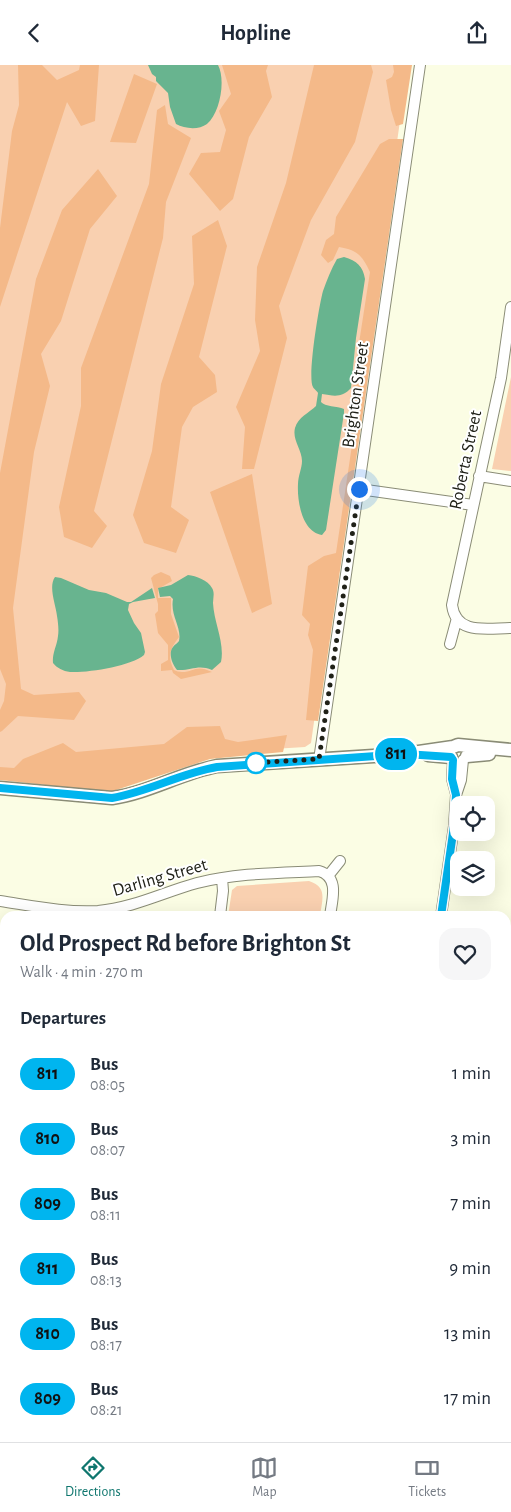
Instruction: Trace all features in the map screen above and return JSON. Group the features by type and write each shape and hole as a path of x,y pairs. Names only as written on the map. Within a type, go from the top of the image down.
{"main road":[{"path":"0,788 112,798 130,795 192,773 235,765 405,754 481,755 511,750"}],"street":[{"name":"Brighton Street","path":"319,759 420,65"},
{"name":"Roberta Street","path":"450,643 457,619 453,609 453,601 502,374 511,307"},
{"path":"479,476 511,481"},
{"path":"359,489 473,505"},
{"path":"457,619 470,628 511,628"},
{"path":"442,911 454,826 456,795 461,780 458,754"},
{"path":"331,911 333,887 332,881 328,876 340,861"},
{"name":"Darling Street","path":"117,911 184,887 222,878 319,871 328,876"},
{"path":"221,911 223,891 222,878"},
{"name":"Darling Street","path":"0,901 72,911"}],"shaded area":[{"path":"0,65 408,65 311,743 305,747 0,775"},
{"path":"18,65 42,65 57,80 79,70 80,65 99,65 95,121 81,126 67,102 0,307 0,228 12,131 19,105"},
{"path":"148,65 218,65 221,79 220,96 212,119 200,127 184,127 176,124 170,107 168,93 156,81 156,77 152,74"},
{"path":"222,65 268,65 266,71 272,97 249,137 233,199 220,211 189,174 201,153 220,152 226,130 219,111 231,94"},
{"path":"314,65 371,65 373,72 355,142 311,220 279,306 287,338 254,469 242,469 245,427 236,407 260,351 255,320 257,267 286,183"},
{"path":"393,65 412,65 403,124 396,126 386,80 392,77 394,72"},
{"path":"134,74 157,84 136,143 110,142"},
{"path":"165,105 168,124 191,138 166,202 163,238 94,511 107,526 92,548 64,537 59,507 81,406 81,368 149,184 157,110"},
{"path":"389,139 403,139 318,721 306,720 313,650 308,635 310,624 302,615 308,566 324,556 336,553 356,418 353,382 370,272 361,257 350,250 339,247 333,260 328,263 321,255 326,240 334,234 336,217 380,144"},
{"path":"98,169 117,196 90,229 61,321 41,354 50,386 34,452 13,608 21,689 34,695 79,692 86,701 74,720 18,716 0,732 0,710 4,701 6,684 0,669 0,473 36,279 62,210"},
{"path":"218,220 227,246 199,357 215,375 217,392 193,407 182,427 171,507 189,520 176,553 144,543 133,515 152,451 161,384 194,284 192,236"},
{"path":"344,257 359,265 365,279 351,388 341,395 322,394 321,402 323,404 344,409 344,413 326,530 322,535 315,533 310,528 302,515 298,484 302,461 294,432 296,424 316,406 318,393 313,387 311,370 319,311 323,291 331,271 337,259"},
{"path":"511,377 511,471 492,469"},
{"path":"252,474 272,604 252,613 210,492"},
{"path":"161,572 170,576 172,581 158,589 158,598 171,598 171,614 179,637 170,653 174,670 186,672 202,669 212,672 181,679 172,670 161,671 161,664 168,660 168,645 158,633 155,614 158,611 158,604 151,578"},
{"path":"188,575 198,577 212,588 222,655 221,662 212,670 198,668 177,670 171,659 172,649 179,641 179,631 173,611 173,599 170,596 160,597 158,588 171,585"},
{"path":"55,577 89,590 106,593 127,602 131,602 152,588 155,598 133,602 129,604 128,610 141,633 144,655 120,665 98,670 70,672 56,666 53,663 53,659 58,631 52,591"},
{"path":"220,726 225,739 238,742 287,735 283,752 210,759 110,792 0,780 0,767 14,768 23,759 63,743 76,752 164,744 187,727"},
{"path":"309,881 321,890 321,911 229,911 232,890 237,886"}],"bus line":[{"name":"811","path":"0,788 112,798 130,795 204,769 217,767 405,754 451,757 453,760 452,779 456,795 454,826 442,911"}],"route":[{"path":"256,763 253,763 319,759 359,489"}]}
